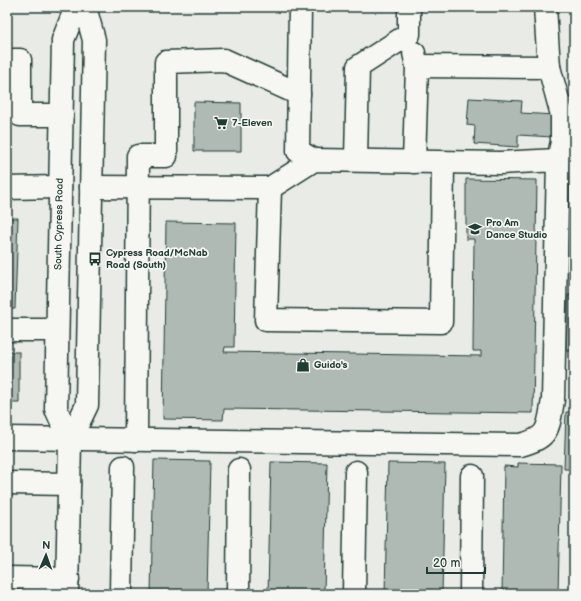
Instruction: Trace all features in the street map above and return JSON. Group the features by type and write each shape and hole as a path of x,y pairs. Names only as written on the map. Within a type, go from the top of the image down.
{"street":[{"name":"South Cypress Road","path":"70,440 56,409 57,330 63,40 76,7"},
{"name":"South Cypress Road","path":"68,586 70,440 87,405 94,40 85,7"},
{"path":"300,7 298,151 314,160 500,163 558,160"},
{"path":"409,7 409,34 417,66 414,162"},
{"path":"7,438 520,445 537,441 548,428 553,400 558,160 562,142 562,115 549,67 545,7"},
{"path":"356,160 358,67 409,34"},
{"path":"7,60 20,60 14,99 20,115 62,115"},
{"path":"136,440 138,156 166,156 166,62 224,60 299,94"},
{"path":"417,66 549,67"},
{"path":"91,187 270,188 314,160"},
{"path":"270,188 266,320 441,322 443,162"},
{"path":"7,188 60,187"},
{"path":"7,330 57,330"},
{"path":"121,594 123,467"},
{"path":"238,594 239,470"},
{"path":"354,594 356,472"},
{"path":"471,594 472,476"},
{"path":"7,483 69,484"},
{"path":"7,578 68,586"}],"building":[{"path":"469,98 522,101 521,113 554,115 553,137 518,135 518,147 474,144 475,126 467,125"},
{"path":"194,102 241,103 241,151 194,151"},
{"path":"466,179 537,180 533,413 224,409 223,420 163,419 166,222 236,223 234,347 225,347 224,352 481,356 481,351 473,351 474,239 466,239"},
{"path":"7,218 18,218 15,309 7,309"},
{"path":"568,295 574,295 574,351 566,351"},
{"path":"7,352 19,352 19,403 7,403"},
{"path":"566,412 574,412 574,469 564,469"},
{"path":"154,460 210,461 207,594 151,594"},
{"path":"271,462 327,463 324,594 268,594"},
{"path":"388,463 445,464 442,594 385,594"},
{"path":"518,463 561,464 558,594 502,594 504,466 518,467"}],"place":[{"name":"7-Eleven","path":"221,123"},
{"name":"Pro Am Dance Studio","path":"475,229"},
{"name":"Cypress Road/McNab Road (South)","path":"95,259"},
{"name":"Guido's","path":"303,365"}]}
